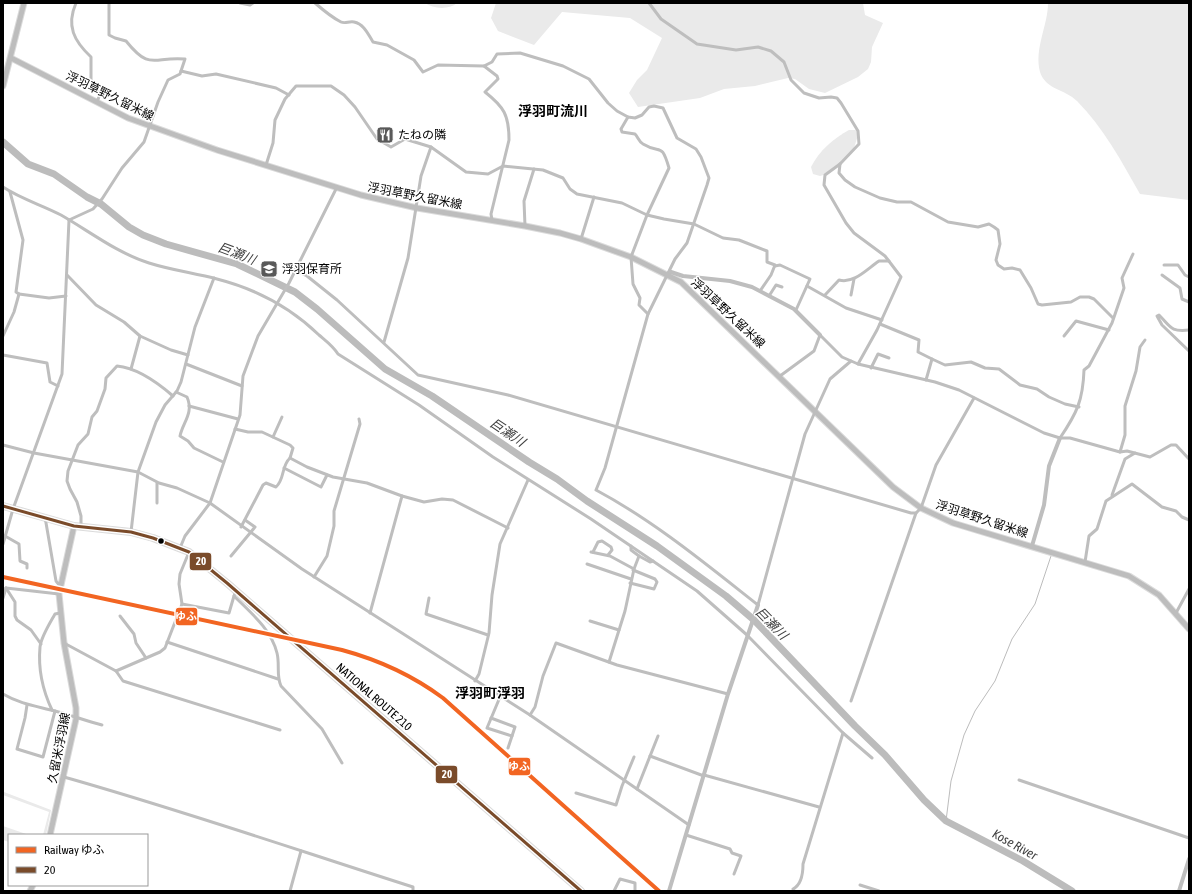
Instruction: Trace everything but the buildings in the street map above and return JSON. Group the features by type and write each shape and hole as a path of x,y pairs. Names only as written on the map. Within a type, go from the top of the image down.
{"highway":[{"name":"NATIONAL ROUTE 210","path":"3,506 81,528 131,532 189,552 235,594 275,625 581,891"}],"main road":[{"path":"3,86 24,3"},
{"name":"浮羽草野久留米線","path":"11,58 97,103 148,127 266,165 337,187 416,208 525,226 580,239 631,257 681,282 780,376 893,487 921,508 954,523 1085,562 1138,580 1159,595 1189,629"},
{"name":"久留米浮羽線","path":"50,834 76,719 76,708 64,643 59,594 74,526"}],"street":[{"path":"76,3 71,24 77,44 91,57 91,80 100,94 97,103"},
{"path":"69,220 93,209 102,199 122,168 144,142 148,127 168,80 180,74 185,59 157,61 144,59 139,56 126,40 109,35 109,3"},
{"path":"240,3 250,5 253,3"},
{"path":"315,3 343,23 353,22 362,26 367,31 373,42 387,45 414,60 423,72 438,65 484,66 492,62 497,54 502,53 520,54 563,66 589,79 608,103 617,111 628,117 635,118 642,115 644,111 654,106 662,108 678,138 696,149 701,157 709,178 687,243 680,251 648,314 605,468 596,490 622,504 692,553 758,605"},
{"path":"648,3 660,19 698,44 729,49 758,47 767,49 779,56 784,62 791,80 804,93 811,96 837,98 858,131 860,141 856,148 840,164 825,175 824,185 846,223 854,233 889,261 901,276 882,320 858,364"},
{"path":"484,66 497,76 498,79 485,92 502,106 509,128 509,140 491,214 492,220"},
{"path":"181,71 202,76 216,74 276,88 289,95"},
{"path":"266,165 273,144 275,120 289,95 296,86 331,86 344,95 365,119 377,139 385,145 391,147 405,139 431,147 466,172 488,174 503,166 543,170 563,178 573,192 622,203 647,215 694,224 723,238 739,240 767,251 766,262 775,266 780,265 810,279 796,310"},
{"path":"628,117 621,130 622,132 635,134 643,144 661,150 664,153 669,168 647,215 631,257 633,284 640,298 639,306 648,314"},
{"path":"384,342 408,258 421,176 431,147"},
{"path":"840,164 839,173 845,180 880,198 896,202 911,202 948,222 978,227 989,224 994,227 998,230 1000,244 996,260 998,265 1004,269 1012,268 1020,270 1031,288 1038,304 1042,305 1071,302 1080,297 1089,297 1113,318"},
{"path":"525,226 524,201 534,169"},
{"path":"3,187 10,192 69,220 103,240 148,263 174,271 214,278 262,294 293,312 332,345 338,354 419,405 528,480 631,546 697,591 748,635 843,733 872,758"},
{"path":"180,548 185,536 210,503 238,419 243,376 258,336 289,283 337,187"},
{"path":"3,336 14,312 19,294 16,292 23,240 10,192"},
{"path":"580,239 594,197"},
{"path":"3,544 13,509 62,374 69,220"},
{"path":"1032,546 1044,505 1049,466 1060,438 1076,416 1079,407 1084,370 1089,366 1108,330 1124,288 1122,278 1133,254"},
{"path":"825,295 839,280 844,282 854,279 879,260 889,261"},
{"path":"1164,265 1178,265 1185,275 1189,277"},
{"path":"760,291 771,275 775,266"},
{"path":"295,270 328,292 384,342 418,375 508,395 792,477 886,507 916,514"},
{"path":"667,275 671,272 684,276 730,280 742,283 796,310 842,357 871,368 926,380 959,390 1020,423 1060,438 1070,438 1120,452 1127,451 1150,457 1171,445 1176,445 1189,459"},
{"path":"67,275 96,305 124,322 140,336 170,350 188,355"},
{"path":"1162,275 1180,288 1182,299 1189,302"},
{"path":"131,532 138,472 156,422 176,392 186,364 203,303 214,278"},
{"path":"850,295 854,279"},
{"path":"769,296 776,285 782,287"},
{"path":"807,286 846,308 882,320"},
{"path":"19,294 49,298 66,296"},
{"path":"1189,330 1173,330 1159,315 1158,316 1162,325 1189,351"},
{"path":"1064,336 1076,321 1108,330"},
{"path":"880,324 919,340 918,352 945,365 971,362 985,368 999,369 1020,385 1037,389 1064,404 1079,407"},
{"path":"780,376 814,351 820,335"},
{"path":"130,369 140,336"},
{"path":"1120,452 1126,435 1125,406 1136,371 1140,347 1145,340"},
{"path":"871,368 878,354 889,358"},
{"path":"3,355 47,364 50,382 58,386"},
{"path":"926,380 932,359"},
{"path":"669,891 728,694 758,605 804,434 830,379 851,361"},
{"path":"186,364 242,386"},
{"path":"81,528 81,516 77,502 67,481 72,460 78,445 88,434 92,417 97,411 105,389 107,376 117,366 130,369 158,383 173,396"},
{"path":"176,392 187,397 189,406 187,421 180,436 188,441 194,448 223,462"},
{"path":"850,701 916,514 921,508 936,465 974,398"},
{"path":"189,406 238,419"},
{"path":"273,437 282,417"},
{"path":"314,577 327,556 334,526 333,513 342,479 360,424 360,419"},
{"path":"235,429 248,432 262,432 290,445 293,448 279,484 276,487 266,483 263,485 241,527"},
{"path":"3,445 34,454 138,472 158,483 178,488 210,503 241,527 314,577 530,715 689,825"},
{"path":"1085,562 1089,536 1097,529 1102,508 1112,495 1125,458 1135,453"},
{"path":"290,458 327,475 367,483 402,496 424,502 442,499 453,500 508,528"},
{"path":"284,468 321,487 327,475"},
{"path":"475,681 479,674 488,635 492,595 500,544 528,480"},
{"path":"158,483 158,503"},
{"path":"1112,495 1119,494 1132,484 1162,507 1176,511 1182,517 1189,520"},
{"path":"370,613 402,496"},
{"path":"45,517 56,581 60,586"},
{"path":"231,556 255,527 245,520"},
{"path":"5,536 20,544 20,561 27,564 27,568"},
{"path":"587,564 654,589 657,582 655,579 608,555 592,552 598,542 602,541 611,547 612,550 608,555"},
{"path":"631,546 631,550 639,556 650,562 653,561"},
{"path":"116,671 160,652 165,648 182,604 179,579 189,552"},
{"path":"609,662 620,630 634,569 639,556"},
{"path":"6,588 59,594"},
{"path":"3,595 6,588"},
{"path":"6,588 15,602 15,616 17,620 31,630 40,644"},
{"path":"1176,613 1189,589"},
{"path":"182,604 229,613 235,594"},
{"path":"235,594 264,626 272,641 278,655 278,679 282,686 322,730 342,763"},
{"path":"429,598 426,614 488,635"},
{"path":"53,710 47,703 41,679 40,644 55,614 60,613"},
{"path":"120,616 134,634 136,643 146,658"},
{"path":"590,621 620,630"},
{"path":"167,642 278,679"},
{"path":"64,643 116,671 122,681 280,730"},
{"path":"530,715 535,708 543,676 556,643 609,662 728,694"},
{"path":"3,694 15,701 53,710 76,719 102,725"},
{"path":"500,697 487,728 512,736"},
{"path":"27,704 17,749 43,757 53,710"},
{"path":"491,718 515,726 508,748"},
{"path":"794,891 793,889 797,887 801,877 802,864 843,733"},
{"path":"636,789 658,736"},
{"path":"650,756 704,775 819,807"},
{"path":"576,793 616,805 624,780 634,757"},
{"path":"64,777 153,802 413,887 413,891"},
{"path":"1019,780 1189,838"},
{"path":"686,835 730,849 732,853 742,856 734,874"},
{"path":"290,891 301,851"},
{"path":"1179,891 1189,859"},
{"path":"614,891 620,879 635,884 635,891"},
{"path":"860,885 879,891"}],"shaded area":[{"path":"425,3 457,3 450,7 441,8 432,7"},
{"path":"496,3 863,3 865,15 883,23 872,47 871,62 868,69 858,77 825,93 809,89 795,79 788,78 755,86 724,89 700,98 638,107 629,93 637,80 647,70 662,38 630,18 562,12 534,45 498,31 491,18"},
{"path":"1048,3 1189,3 1189,200 1140,194 1112,145 1086,111 1072,97 1051,86 1043,78 1040,72 1039,54"},
{"path":"849,130 859,132 854,148 830,173 820,176 813,174 811,167 818,156 832,141"},
{"path":"4,792 51,810 46,834 43,834 49,812 3,795"},
{"path":"3,826 26,834 8,834 8,842 3,840"}],"waterway":[{"name":"巨瀬川","path":"3,142 28,164 54,174 87,197 101,204 129,227 143,235 166,244 237,264 295,292 317,309 385,369 432,396 529,462 557,479 587,501 657,546 726,596 754,620 855,726 885,755 924,800 946,821 1023,861 1072,891"},
{"path":"946,821 951,781 964,735 975,711 995,681 1012,639 1035,604 1051,556"}],"rail line":[{"name":"ゆふ","path":"3,577 342,650 369,658 395,669 419,682 443,698 659,891"}],"transit line":[{"name":"20","path":"3,506 74,526 131,532 153,538 189,552 227,583 581,891"}],"place":[{"name":"たねの隣","path":"385,135"},
{"name":"浮羽保育所","path":"269,269"}],"district":[{"name":"浮羽町流川","path":"553,111"},
{"name":"浮羽町浮羽","path":"490,693"}],"water label":[{"name":"Kose River","path":"1015,844"}]}
